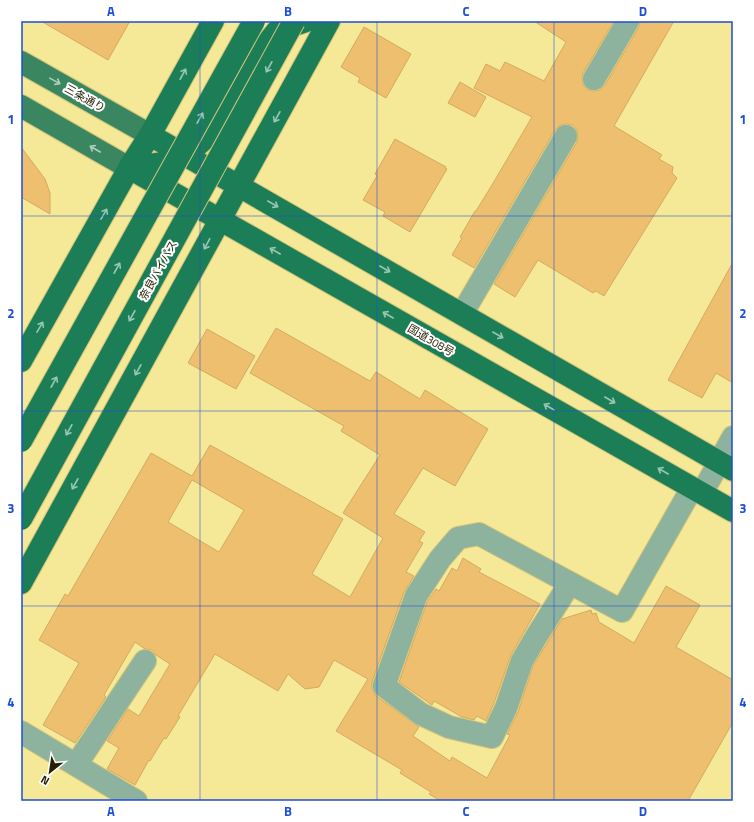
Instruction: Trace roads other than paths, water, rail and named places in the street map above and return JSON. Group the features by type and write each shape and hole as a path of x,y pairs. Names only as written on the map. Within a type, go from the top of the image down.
{"highway":[{"path":"23,352 129,168 150,135 213,21"},
{"path":"21,441 254,21"},
{"name":"奈良バイパス","path":"21,518 294,21"},
{"path":"129,168 168,162 199,144 212,132 260,52 277,31 306,21"},
{"path":"21,583 329,21"},
{"path":"150,135 726,466"},
{"name":"国道308号","path":"129,168 733,511"}],"main road":[{"name":"三条通り","path":"21,62 150,135"},
{"path":"21,106 129,168"}],"street":[{"path":"594,79 628,21"},
{"path":"462,314 566,136"},
{"path":"570,583 536,637 522,661 506,708 492,737 449,727 421,714 384,686 416,596 440,559 458,538 479,534 622,611 697,491 726,466 733,437"},
{"path":"76,765 145,661"},
{"path":"21,732 136,801"}]}
